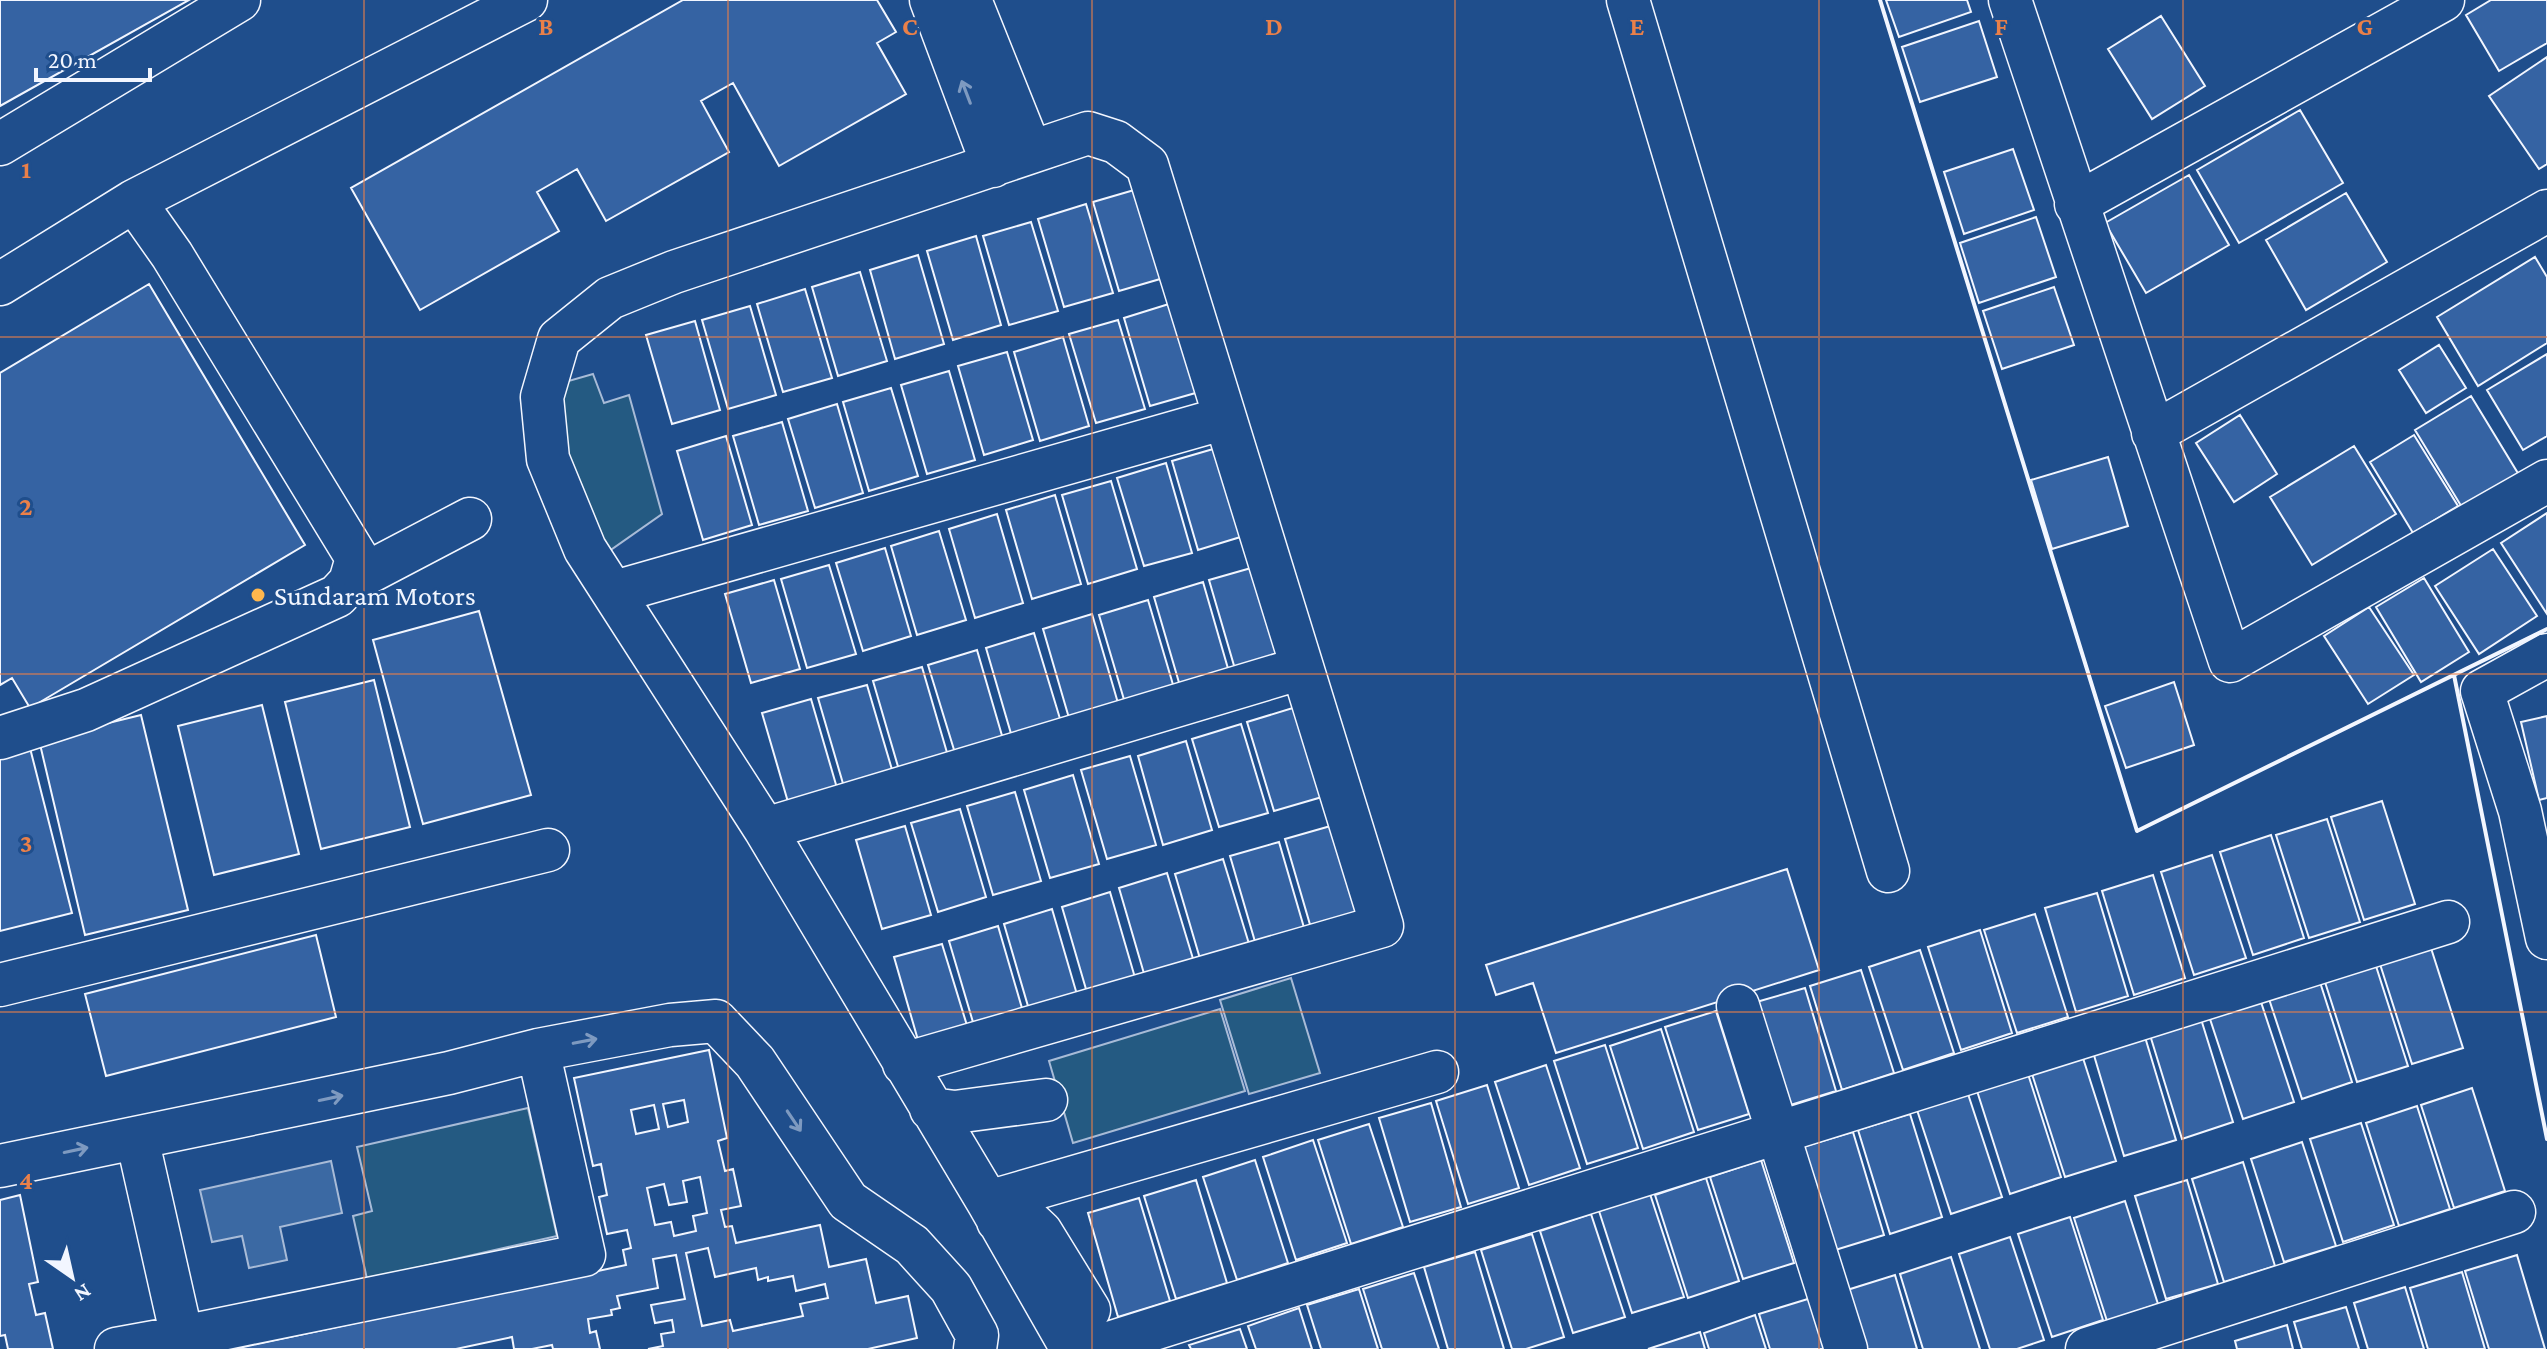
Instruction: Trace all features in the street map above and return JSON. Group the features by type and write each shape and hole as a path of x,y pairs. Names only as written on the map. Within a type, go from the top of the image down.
{"street":[{"path":"0,144 239,0"},
{"path":"0,284 134,201 526,0"},
{"path":"1628,0 1888,871"},
{"path":"2010,0 2230,661 2547,481"},
{"path":"2076,204 2443,0"},
{"path":"956,13 1012,159"},
{"path":"904,1064 1382,926 1147,165 1116,142 1088,133 674,272 610,298 559,339 542,397 548,459 585,549 765,829 1072,1349"},
{"path":"134,201 172,255 357,558 350,582"},
{"path":"2153,433 2547,211"},
{"path":"615,592 1225,418"},
{"path":"0,738 86,710 337,596 350,582 470,519"},
{"path":"2547,655 2482,691 2533,808 2547,938"},
{"path":"765,829 1302,668"},
{"path":"0,985 548,850"},
{"path":"993,1212 1021,1213 1041,1232 1090,1329 1778,1133 2448,922"},
{"path":"1738,1006 1846,1349"},
{"path":"0,1166 449,1073 538,1050 670,1025 716,1021 755,1062 848,1201 912,1245 951,1288 977,1335 975,1349"},
{"path":"116,1349 584,1255 538,1050"},
{"path":"993,1212 1437,1072"},
{"path":"931,1109 955,1112 1046,1100"},
{"path":"137,1138 182,1337"},
{"path":"2087,1349 2514,1212"}],"shaded area":[{"path":"593,374 604,403 629,395 662,514 602,556 581,526 559,404 565,382"},
{"path":"1291,978 1320,1073 1249,1094 1220,1000"},
{"path":"1220,1009 1245,1091 1073,1143 1049,1061"},
{"path":"528,1108 557,1236 367,1279 353,1216 372,1211 357,1147"},
{"path":"331,1161 342,1213 280,1227 287,1260 249,1268 242,1236 212,1242 200,1190"}],"building":[{"path":"0,0 189,0 0,106"},
{"path":"683,0 877,0 896,32 877,43 906,94 779,166 733,83 701,101 729,152 606,221 577,169 537,192 559,231 420,310 351,188"},
{"path":"1886,0 1967,0 1971,12 1899,37"},
{"path":"2491,0 2547,0 2547,43 2499,71 2466,15"},
{"path":"2161,16 2205,86 2152,119 2108,49"},
{"path":"1979,21 1997,77 1920,102 1902,47"},
{"path":"2547,57 2547,164 2539,169 2489,96"},
{"path":"2300,110 2343,183 2239,243 2197,170"},
{"path":"2013,149 2034,210 1964,234 1944,172"},
{"path":"2189,175 2229,245 2146,293 2105,223"},
{"path":"1141,188 1167,277 1119,291 1093,202"},
{"path":"2346,193 2387,262 2306,310 2266,240"},
{"path":"1086,204 1113,293 1064,307 1038,219"},
{"path":"2036,217 2056,277 1979,303 1960,243"},
{"path":"1031,222 1058,311 1009,325 983,236"},
{"path":"976,236 1001,325 953,340 927,251"},
{"path":"918,255 944,344 895,359 870,270"},
{"path":"2535,257 2547,277 2547,343 2478,386 2437,317"},
{"path":"860,272 887,361 838,376 812,287"},
{"path":"149,284 305,545 30,708 12,678 0,685 0,373"},
{"path":"2054,287 2074,345 2002,369 1983,311"},
{"path":"805,289 832,378 783,392 757,304"},
{"path":"1172,303 1199,392 1150,406 1124,318"},
{"path":"750,306 776,395 728,409 702,320"},
{"path":"1118,320 1145,409 1096,423 1069,334"},
{"path":"695,321 720,410 672,424 646,335"},
{"path":"1063,337 1089,426 1040,441 1014,352"},
{"path":"2439,345 2466,388 2426,413 2399,370"},
{"path":"1007,352 1033,440 984,455 958,366"},
{"path":"2547,354 2547,436 2523,450 2487,390"},
{"path":"949,371 975,460 927,474 901,385"},
{"path":"891,388 918,476 869,491 843,402"},
{"path":"2471,396 2519,475 2463,509 2415,430"},
{"path":"837,404 863,493 815,508 788,419"},
{"path":"2240,415 2277,474 2234,502 2196,443"},
{"path":"782,422 808,511 759,525 733,436"},
{"path":"2414,435 2458,506 2413,533 2370,462"},
{"path":"726,436 752,525 703,540 677,451"},
{"path":"2354,446 2396,514 2312,565 2270,497"},
{"path":"1220,447 1247,535 1198,550 1172,461"},
{"path":"2108,457 2128,526 2052,549 2031,480"},
{"path":"1166,463 1192,553 1144,566 1117,478"},
{"path":"1111,481 1137,569 1088,584 1062,495"},
{"path":"1055,495 1081,584 1032,599 1006,510"},
{"path":"2547,513 2547,614 2501,543"},
{"path":"997,514 1023,603 975,618 949,529"},
{"path":"939,531 966,620 917,635 891,546"},
{"path":"885,548 911,636 863,651 836,563"},
{"path":"2493,549 2537,616 2479,654 2435,586"},
{"path":"829,565 856,654 807,668 781,579"},
{"path":"1258,566 1284,655 1235,669 1209,580"},
{"path":"2424,578 2469,652 2421,682 2376,607"},
{"path":"774,580 800,669 751,683 725,594"},
{"path":"1203,582 1229,672 1180,686 1154,597"},
{"path":"1148,600 1174,688 1125,703 1099,615"},
{"path":"2369,607 2414,675 2368,704 2324,636"},
{"path":"479,611 531,795 423,824 373,640"},
{"path":"1092,614 1118,703 1069,718 1043,629"},
{"path":"1034,633 1061,722 1012,737 986,648"},
{"path":"977,650 1003,739 955,753 928,665"},
{"path":"922,667 948,756 899,770 873,681"},
{"path":"374,680 410,827 321,849 285,702"},
{"path":"2174,682 2194,745 2126,768 2105,706"},
{"path":"867,685 893,773 844,787 818,698"},
{"path":"811,699 837,788 788,802 762,713"},
{"path":"262,705 299,854 214,875 178,726"},
{"path":"1296,707 1322,797 1274,811 1247,722"},
{"path":"141,715 188,910 85,935 39,740"},
{"path":"2547,716 2547,798 2539,800 2521,722"},
{"path":"1241,724 1268,813 1219,827 1192,739"},
{"path":"1186,741 1212,830 1163,845 1138,756"},
{"path":"30,748 72,913 0,931 0,755"},
{"path":"1130,756 1156,845 1107,859 1081,770"},
{"path":"1073,775 1099,864 1050,878 1024,790"},
{"path":"1015,792 1041,881 993,895 967,806"},
{"path":"2382,801 2415,904 2364,920 2331,817"},
{"path":"960,809 986,897 938,912 911,823"},
{"path":"2327,819 2360,922 2309,938 2276,835"},
{"path":"1334,825 1360,914 1311,928 1285,839"},
{"path":"905,826 931,915 882,929 856,840"},
{"path":"2271,835 2304,938 2253,955 2220,852"},
{"path":"1279,842 1305,931 1256,945 1230,856"},
{"path":"2212,855 2246,958 2194,975 2161,872"},
{"path":"1223,859 1250,947 1201,962 1175,874"},
{"path":"1787,869 1819,970 1556,1053 1533,983 1496,995 1486,965"},
{"path":"1167,873 1194,962 1145,977 1119,888"},
{"path":"2153,875 2185,978 2134,995 2102,891"},
{"path":"1110,892 1136,981 1088,996 1062,907"},
{"path":"2097,893 2128,996 2076,1012 2045,908"},
{"path":"1052,909 1078,998 1030,1013 1004,924"},
{"path":"2035,914 2068,1017 2017,1033 1984,930"},
{"path":"998,926 1024,1015 975,1029 949,941"},
{"path":"1980,930 2012,1033 1961,1050 1928,947"},
{"path":"316,935 336,1017 106,1076 85,994"},
{"path":"942,944 969,1032 920,1047 894,957"},
{"path":"2430,945 2463,1048 2412,1064 2379,961"},
{"path":"1920,950 1954,1053 1903,1070 1869,967"},
{"path":"2375,963 2408,1066 2357,1082 2324,979"},
{"path":"1861,970 1894,1073 1842,1090 1810,986"},
{"path":"2319,979 2352,1082 2302,1099 2268,996"},
{"path":"1805,988 1836,1091 1784,1107 1753,1003"},
{"path":"2260,999 2294,1102 2243,1119 2209,1016"},
{"path":"1716,1011 1749,1114 1698,1130 1665,1027"},
{"path":"2201,1019 2233,1122 2182,1139 2150,1035"},
{"path":"1661,1029 1694,1132 1643,1149 1610,1046"},
{"path":"2145,1037 2176,1140 2124,1156 2093,1052"},
{"path":"1605,1045 1638,1148 1587,1164 1554,1061"},
{"path":"709,1050 727,1138 718,1141 725,1171 733,1169 741,1206 721,1210 725,1227 732,1226 736,1243 820,1225 829,1267 866,1259 876,1303 908,1296 917,1338 868,1349 648,1349 663,1346 661,1334 674,1332 672,1320 655,1323 651,1305 685,1299 676,1255 653,1259 658,1288 617,1296 620,1308 611,1310 612,1315 588,1319 590,1333 596,1331 600,1349 553,1349 552,1345 514,1349 512,1337 456,1349 234,1349 626,1265 623,1250 631,1248 627,1230 607,1234 599,1197 607,1195 601,1164 593,1166 574,1078","holes":["684,1100 688,1122 668,1127 663,1104","654,1105 659,1129 636,1134 631,1110","700,1177 707,1213 693,1216 696,1231 674,1236 671,1222 655,1225 647,1188 664,1184 669,1205 687,1202 683,1181","708,1248 715,1277 756,1268 758,1280 793,1276 796,1291 825,1284 828,1298 800,1304 803,1316 733,1331 730,1320 702,1326 686,1253"]},
{"path":"2083,1058 2116,1161 2065,1177 2032,1074"},
{"path":"1546,1065 1580,1168 1529,1185 1495,1082"},
{"path":"2028,1074 2061,1177 2010,1194 1977,1091"},
{"path":"1487,1085 1519,1188 1468,1204 1436,1101"},
{"path":"2472,1088 2505,1191 2454,1208 2421,1105"},
{"path":"1968,1094 2002,1197 1951,1214 1917,1110"},
{"path":"1431,1103 1461,1207 1410,1222 1379,1118"},
{"path":"2417,1106 2450,1209 2399,1226 2366,1123"},
{"path":"1910,1114 1942,1217 1890,1234 1858,1130"},
{"path":"2361,1123 2394,1225 2343,1242 2310,1139"},
{"path":"1369,1124 1403,1227 1351,1244 1318,1140"},
{"path":"1853,1132 1884,1235 1832,1251 1802,1147"},
{"path":"1313,1140 1347,1243 1296,1260 1263,1157"},
{"path":"2302,1142 2336,1246 2284,1262 2251,1159"},
{"path":"1255,1160 1288,1263 1237,1280 1203,1177"},
{"path":"1761,1160 1794,1263 1743,1279 1710,1177"},
{"path":"2243,1162 2275,1266 2224,1282 2192,1179"},
{"path":"1706,1178 1739,1281 1688,1298 1655,1195"},
{"path":"1196,1180 1227,1283 1176,1299 1144,1196"},
{"path":"2187,1180 2218,1284 2166,1299 2135,1196"},
{"path":"1650,1194 1684,1297 1632,1313 1599,1211"},
{"path":"20,1195 38,1282 29,1284 36,1315 45,1313 53,1349 8,1349 5,1335 0,1336 0,1200"},
{"path":"1139,1198 1170,1301 1118,1317 1088,1213"},
{"path":"2125,1201 2158,1304 2107,1321 2074,1218"},
{"path":"1591,1214 1625,1317 1573,1333 1540,1231"},
{"path":"2070,1217 2103,1320 2052,1337 2018,1234"},
{"path":"1532,1234 1564,1337 1526,1349 1512,1349 1481,1250"},
{"path":"2010,1237 2044,1340 2017,1349 1990,1349 1959,1254"},
{"path":"1475,1252 1504,1349 1448,1349 1424,1267"},
{"path":"2517,1255 2545,1349 2489,1349 2465,1271"},
{"path":"1951,1257 1980,1349 1923,1349 1900,1274"},
{"path":"2462,1272 2485,1349 2428,1349 2410,1288"},
{"path":"1414,1273 1439,1349 1382,1349 1363,1289"},
{"path":"1895,1275 1917,1349 1861,1349 1844,1291"},
{"path":"2405,1287 2424,1349 2368,1349 2354,1303"},
{"path":"1359,1289 1378,1349 1321,1349 1307,1305"},
{"path":"1811,1298 1827,1349 1770,1349 1759,1314"},
{"path":"2346,1307 2359,1349 2302,1349 2294,1322"},
{"path":"1299,1308 1312,1349 1256,1349 1248,1326"},
{"path":"1755,1315 1766,1349 1709,1349 1704,1333"},
{"path":"2287,1325 2293,1349 2237,1349 2235,1341"},
{"path":"1240,1329 1247,1349 1191,1349 1189,1345"},
{"path":"1700,1332 1705,1349 1648,1349"}],"wall":[{"path":"1880,0 2137,831 2547,629"},
{"path":"2454,675 2547,1139"}],"place":[{"name":"Sundaram Motors","path":"258,595"}]}
